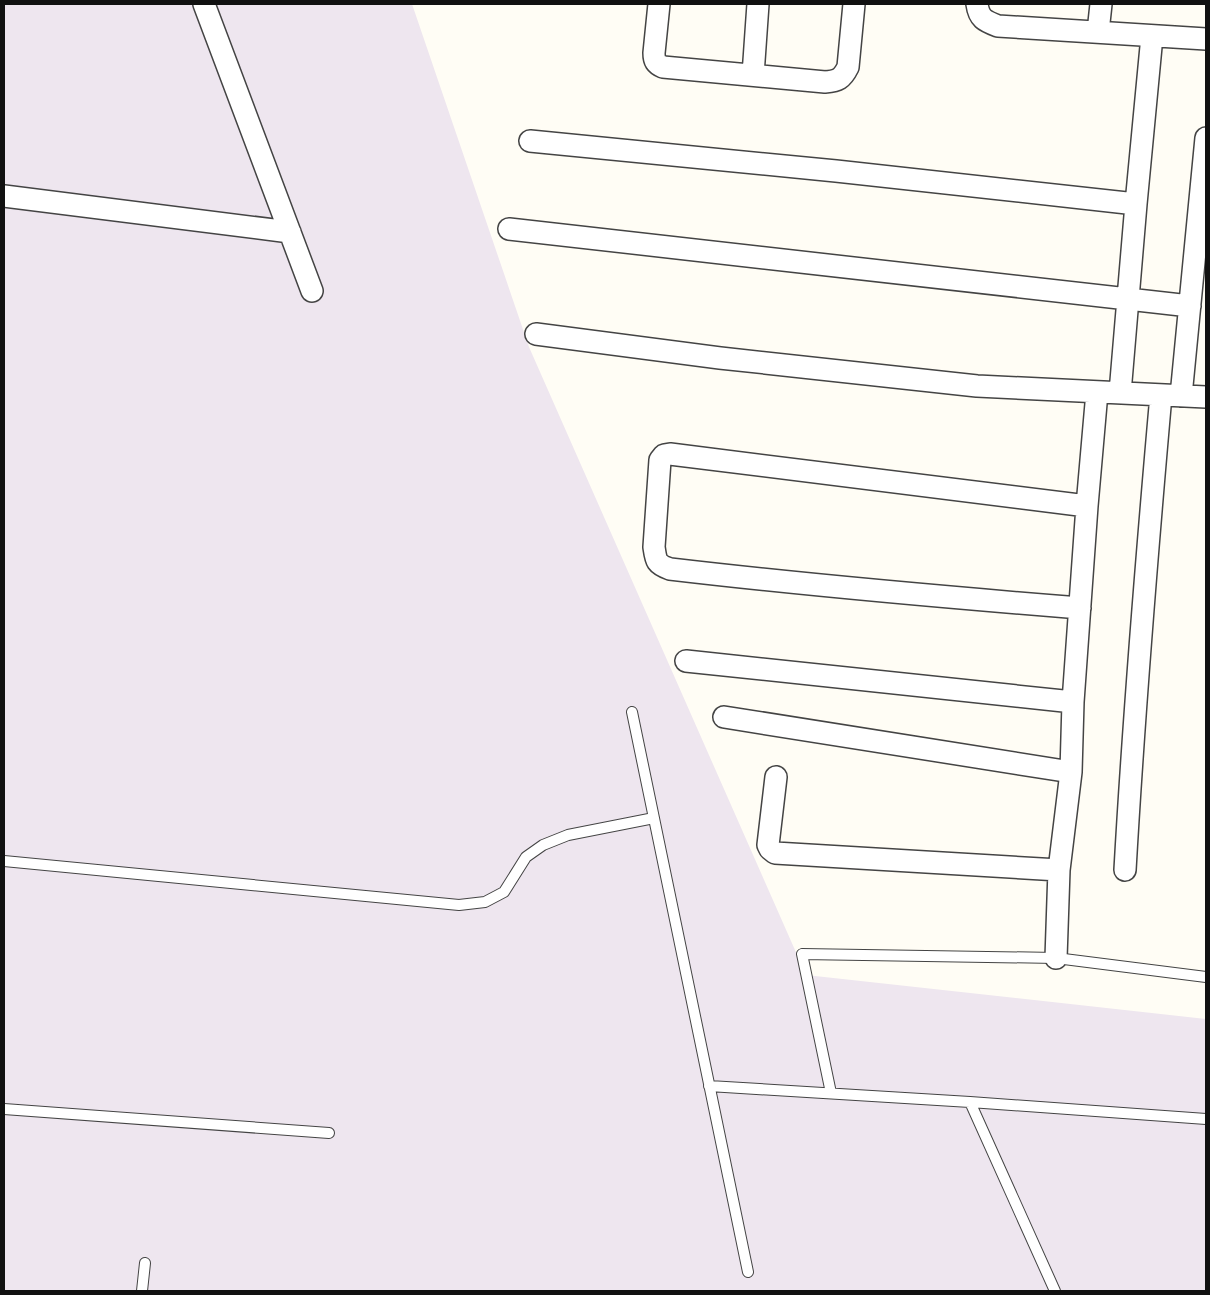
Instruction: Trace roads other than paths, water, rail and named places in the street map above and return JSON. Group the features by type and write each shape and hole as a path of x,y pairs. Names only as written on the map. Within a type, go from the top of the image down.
{"street":[{"path":"204,4 312,291"},
{"path":"659,4 654,59 657,64 663,67 825,82 835,81 844,76 848,67 854,4"},
{"path":"753,75 758,4"},
{"path":"977,4 978,12 986,22 998,26 1206,39"},
{"path":"1098,32 1101,4"},
{"path":"1120,393 1152,36"},
{"path":"1125,870 1144,595 1171,395 1190,306 1206,138"},
{"path":"530,141 846,172 1136,204"},
{"path":"4,196 290,232"},
{"path":"509,229 1190,306"},
{"path":"536,334 720,358 977,386 1206,398"},
{"path":"1056,958 1060,870 1071,772 1073,702 1097,392"},
{"path":"1080,608 778,582 670,569 660,565 656,560 654,548 660,460 664,455 670,454 1087,506"},
{"path":"686,661 1073,702"},
{"path":"724,717 1071,772"},
{"path":"776,777 768,845 775,853 1060,870"}],"lane":[{"path":"632,712 748,1272"},
{"path":"4,861 459,905 485,902 504,892 526,857 543,845 568,835 654,818"},
{"path":"832,1093 802,954 1056,958 1206,977"},
{"path":"709,1086 1206,1119"},
{"path":"970,1102 1055,1291"},
{"path":"4,1109 329,1133"},
{"path":"142,1291 145,1263"}]}
